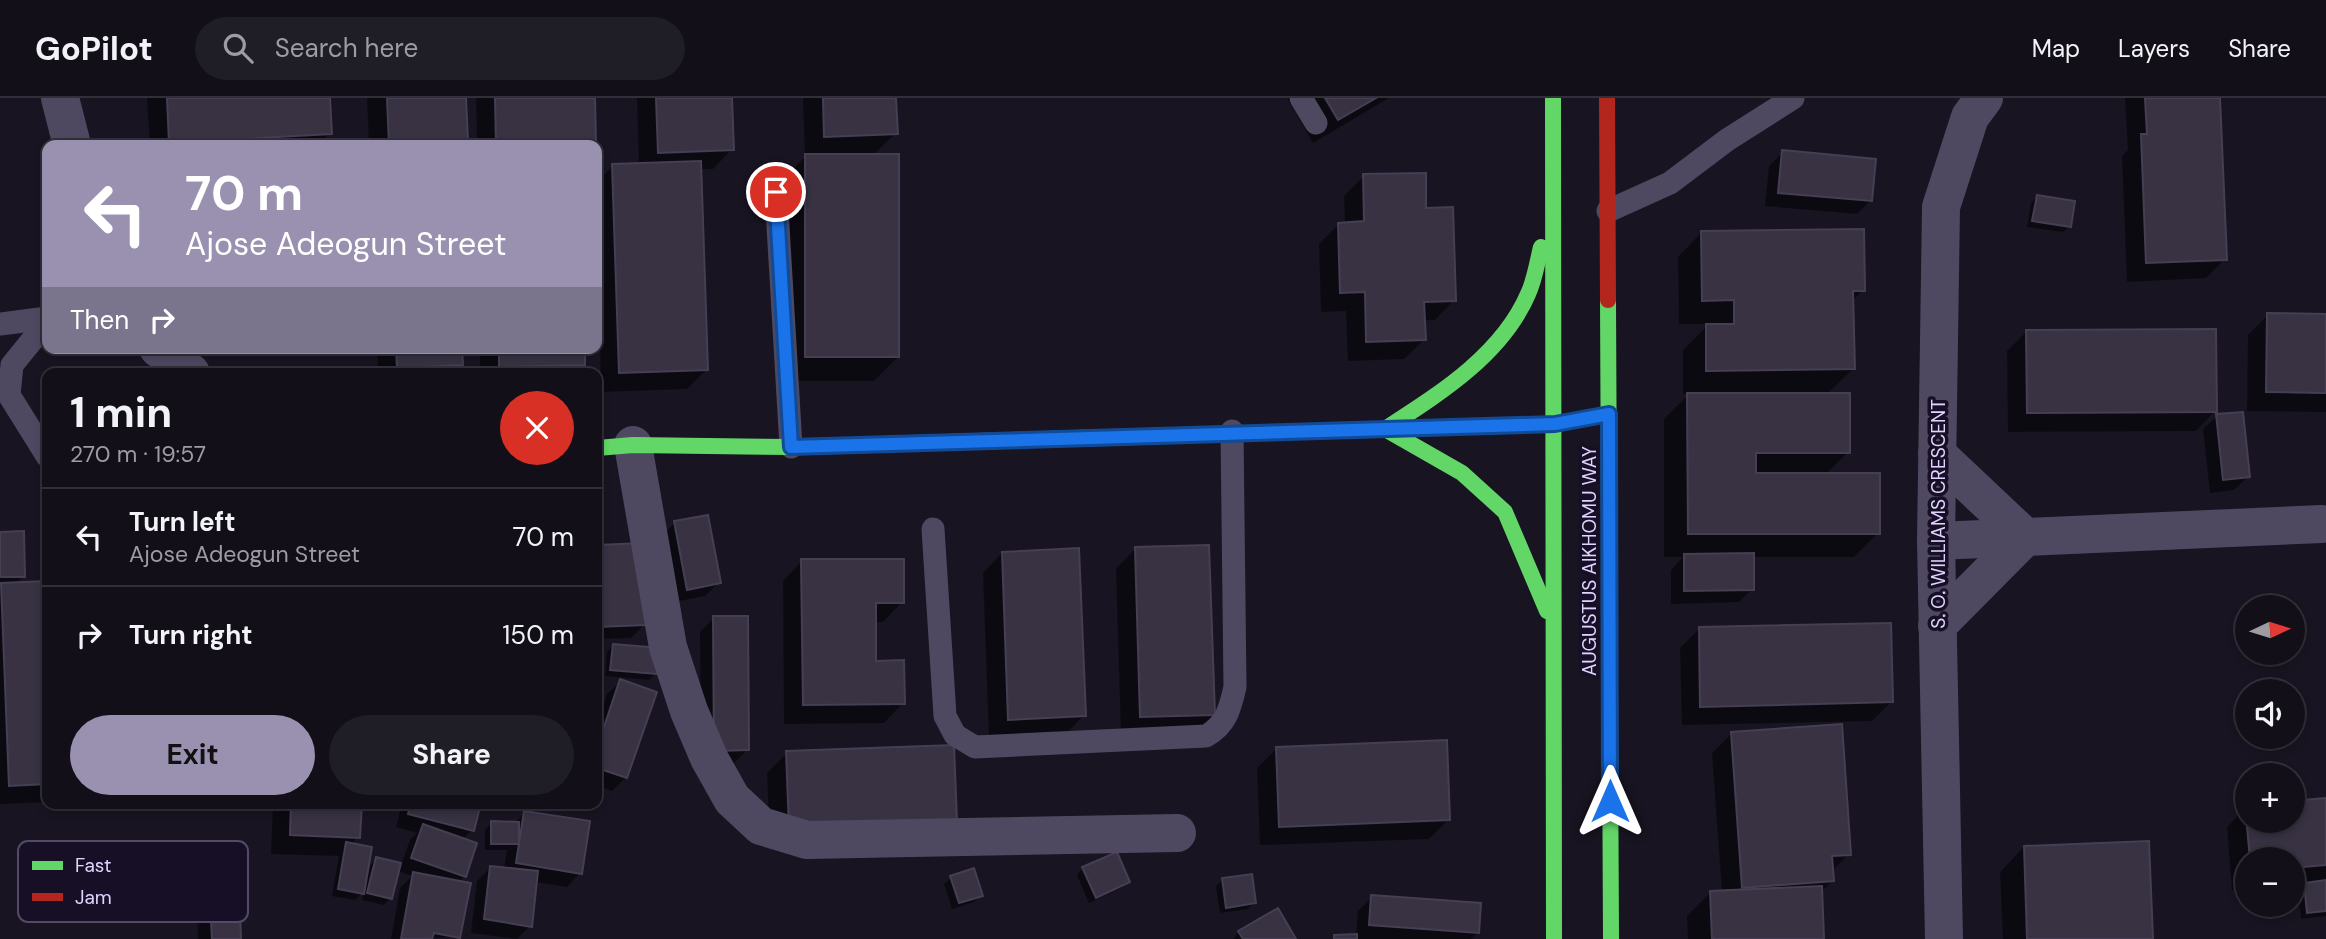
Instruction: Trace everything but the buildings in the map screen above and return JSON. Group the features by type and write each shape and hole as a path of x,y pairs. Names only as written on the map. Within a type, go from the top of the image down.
{"street":[{"path":"60,98 71,140"},
{"name":"AUGUSTUS AIKHOMU WAY","path":"1553,98 1554,939"},
{"name":"AUGUSTUS AIKHOMU WAY","path":"1607,98 1611,939"},
{"name":"S. O. WILLIAMS CRESCENT","path":"1944,939 1936,541 1941,207 1970,117 1984,98"},
{"path":"1385,429 1449,388 1495,347 1527,297 1554,203"},
{"path":"166,354 184,368"},
{"path":"1177,833 807,840 761,826 732,799 689,711 668,648 615,446 791,447 1555,424 1609,414"},
{"path":"1385,429 1462,473 1505,512 1555,629"},
{"path":"1937,454 2025,537"},
{"path":"1936,541 2322,524"},
{"path":"1937,626 2025,537"}],"lane":[{"path":"1301,98 1316,123"},
{"path":"1608,211 1670,183 1727,140 1793,98"},
{"path":"776,192 791,447"},
{"path":"0,324 42,320"},
{"path":"42,326 12,365 9,395 42,448"},
{"path":"933,529 945,716 955,735 975,747 1206,736 1220,729 1230,711 1235,687 1232,432"}],"traffic: fast":[{"path":"1553,98 1554,939"},
{"path":"1541,247 1528,294 1517,316 1502,336 1486,354 1447,387 1385,429 1462,473 1505,512 1547,611"},
{"path":"1608,300 1611,939"},
{"path":"1430,428 1555,424 1609,414"},
{"path":"602,448 633,445 791,447 1107,437"}],"traffic: jam":[{"path":"1607,98 1608,300"},
{"path":"1107,437 1430,428"}],"route":[{"path":"776,192 791,447 1555,424 1609,414 1610,801"}]}
